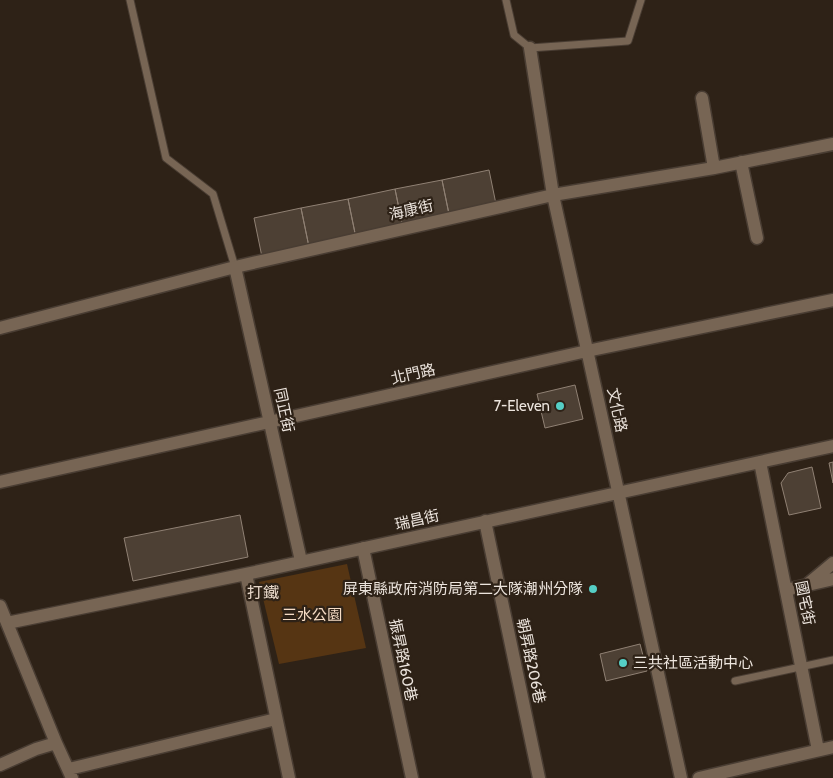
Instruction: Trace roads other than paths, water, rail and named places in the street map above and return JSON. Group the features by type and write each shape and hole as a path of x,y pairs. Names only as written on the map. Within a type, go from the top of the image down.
{"street":[{"name":"文化路","path":"530,48 553,195 681,778"},
{"path":"702,98 714,168"},
{"name":"海康街","path":"0,328 235,267 553,195 714,168 833,144"},
{"path":"741,162 757,238"},
{"name":"同正街","path":"235,267 301,561"},
{"name":"北門路","path":"0,482 587,351 833,300"},
{"name":"瑞昌街","path":"7,623 246,574 833,446"},
{"name":"國宅街","path":"760,462 818,750"},
{"name":"朝昇路206巷","path":"485,521 540,778"},
{"name":"振昇路160巷","path":"363,548 412,778"},
{"path":"807,585 833,563"},
{"path":"246,574 289,778"},
{"path":"786,590 833,579"},
{"path":"0,606 70,774 276,719"},
{"path":"0,765 36,749 56,743"},
{"path":"699,778 833,747"}],"lane":[{"path":"130,0 166,158 213,194 235,267"},
{"path":"506,0 514,35 530,48 628,41 640,0"},
{"path":"735,681 833,660"}],"place":[{"name":"7-Eleven","path":"560,406"},
{"name":"屏東縣政府消防局第二大隊潮州分隊","path":"593,589"},
{"name":"三共社區活動中心","path":"623,663"}],"district":[{"name":"打鐵","path":"263,592"}],"park label":[{"name":"三水公園","path":"312,615"}]}
